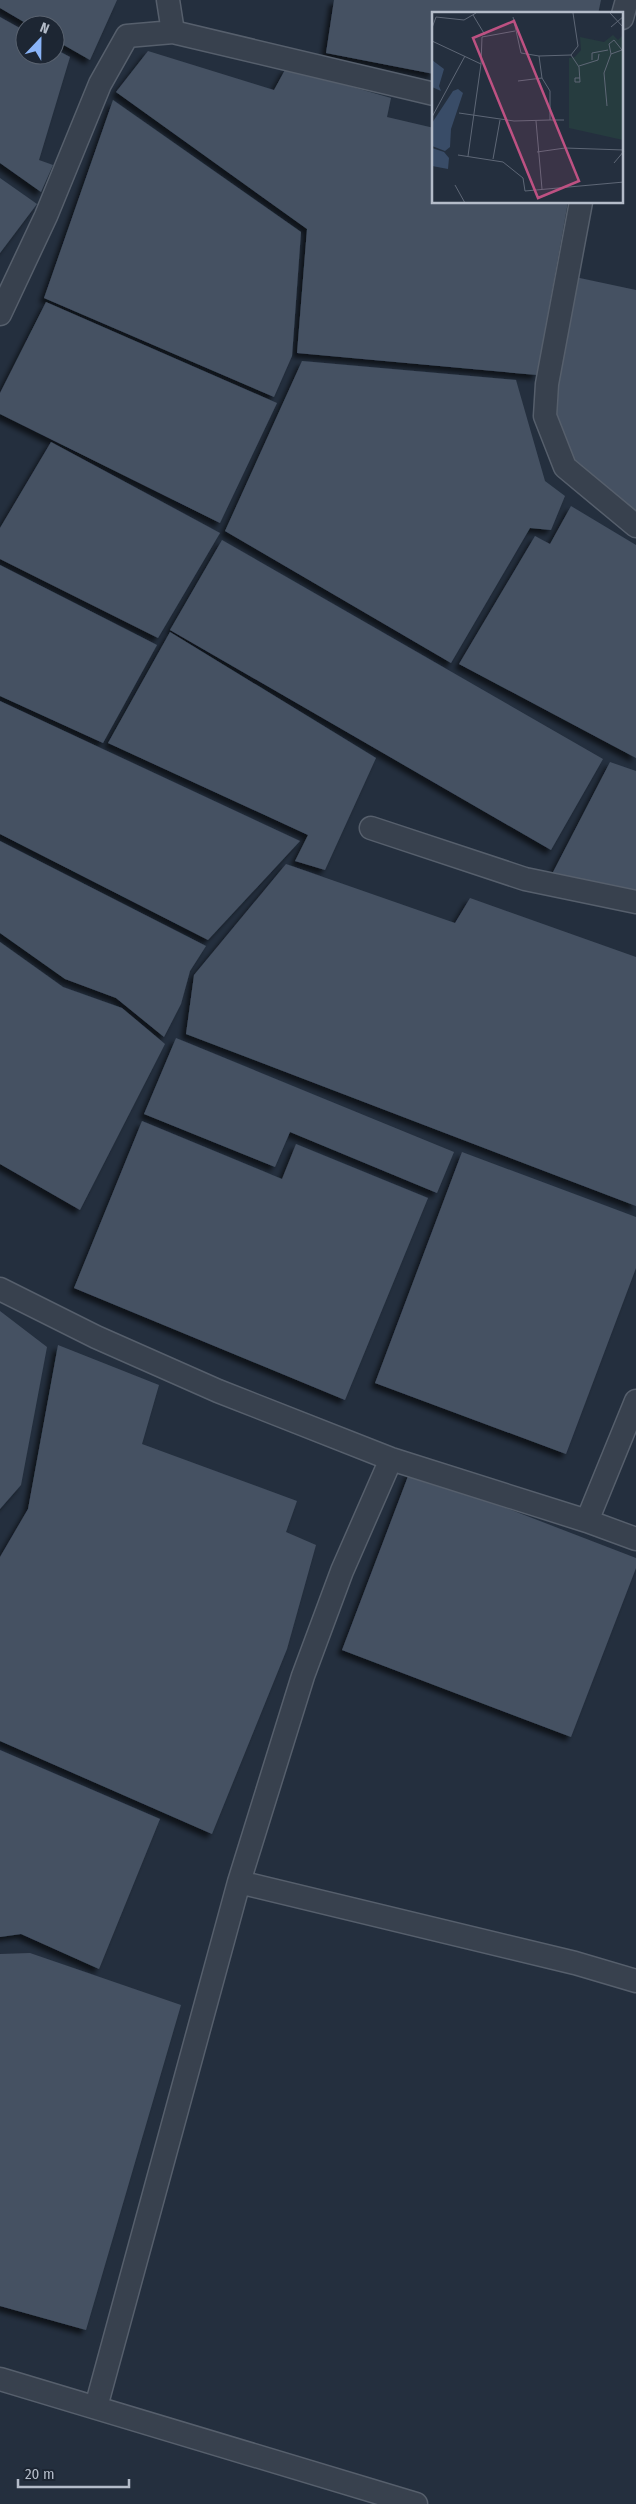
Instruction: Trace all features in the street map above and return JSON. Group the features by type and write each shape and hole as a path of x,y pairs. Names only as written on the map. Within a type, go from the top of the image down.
{"lane":[{"path":"168,0 173,32"},
{"path":"0,314 46,216 100,84 126,36 173,32 432,94"},
{"path":"581,204 547,384 545,416 565,467 636,526"},
{"path":"371,828 525,879 636,902"},
{"path":"0,1289 96,1337 218,1391 391,1460 587,1521 636,1539"},
{"path":"587,1521 636,1401"},
{"path":"96,2407 239,1882 306,1667 342,1571 391,1460"},
{"path":"239,1882 575,1963 636,1980"},
{"path":"0,2380 96,2407 416,2504"}],"building":[{"path":"0,0 117,0 90,60 65,46 65,15 15,15 15,17 0,8"},
{"path":"334,0 601,0 598,12 432,12 432,74 326,53"},
{"path":"0,17 15,25 15,65 65,65 65,54 70,57 39,160 53,165 41,192 0,163"},
{"path":"148,51 274,90 286,68 391,98 387,117 432,128 432,204 568,204 537,375 297,353 307,229 116,92"},
{"path":"113,100 301,232 292,356 274,397 44,298"},
{"path":"0,178 37,204 0,253"},
{"path":"575,277 636,290 636,518 570,464 553,420"},
{"path":"46,302 277,403 220,523 0,414 0,393"},
{"path":"302,361 516,380 545,481 565,496 551,530 530,528 451,663 225,531"},
{"path":"51,442 220,533 158,638 0,559 0,528"},
{"path":"571,506 636,545 636,758 459,664 535,536 550,544"},
{"path":"222,540 603,759 551,850 170,630"},
{"path":"0,565 157,645 103,743 0,696"},
{"path":"170,632 376,758 325,870 295,861 308,835 108,743"},
{"path":"0,701 300,841 208,940 0,834"},
{"path":"610,762 636,771 636,895 552,874"},
{"path":"0,841 206,946 190,971 181,1004 164,1037 116,998 65,979 0,933"},
{"path":"286,864 455,923 470,898 636,957 636,1206 186,1034 194,975"},
{"path":"0,942 63,987 122,1008 165,1044 80,1210 0,1164"},
{"path":"176,1038 454,1152 437,1193 290,1132 275,1167 144,1114"},
{"path":"142,1121 282,1179 296,1144 428,1198 345,1400 74,1288"},
{"path":"462,1152 636,1217 636,1268 566,1454 375,1383"},
{"path":"0,1311 47,1347 21,1485 0,1509"},
{"path":"58,1345 159,1385 142,1444 297,1501 286,1532 316,1545 287,1649 212,1834 0,1741 0,1557 28,1509"},
{"path":"410,1471 636,1558 636,1568 571,1737 342,1650"},
{"path":"0,1750 160,1819 99,1969 21,1934 0,1937"},
{"path":"30,1953 181,2005 86,2330 0,2306 0,1954"}]}
